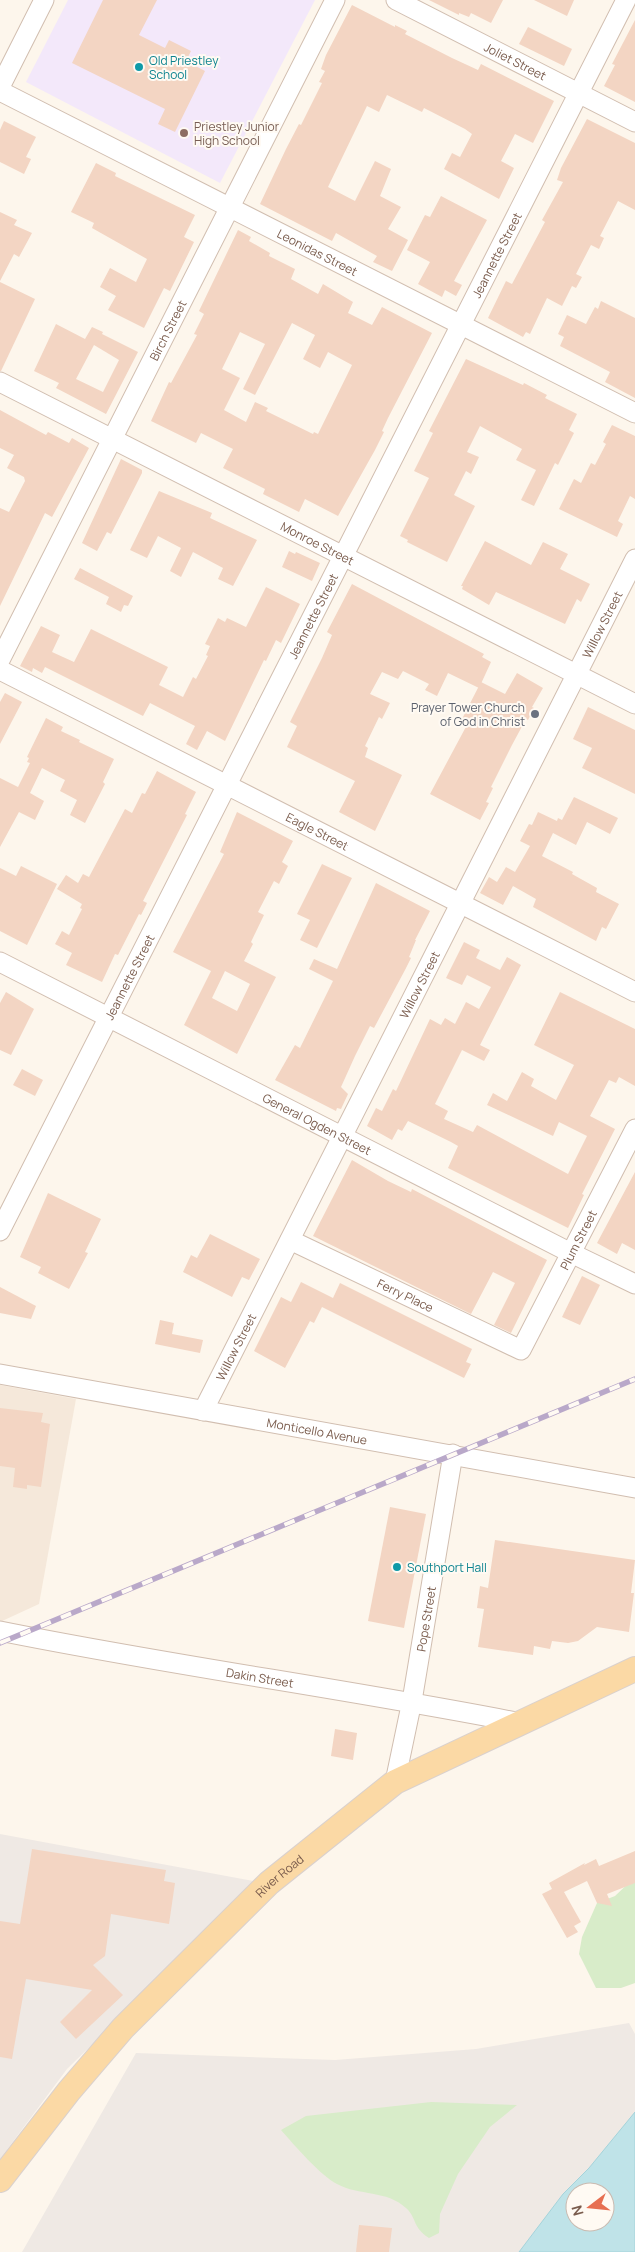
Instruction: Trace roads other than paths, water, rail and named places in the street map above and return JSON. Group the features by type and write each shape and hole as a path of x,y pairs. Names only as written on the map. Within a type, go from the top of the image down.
{"main road":[{"name":"River Road","path":"0,2180 69,2091 123,2028 269,1883 395,1782 635,1669"}],"street":[{"path":"0,89 44,0"},
{"name":"Birch Street","path":"0,660 335,0"},
{"name":"Joliet Street","path":"396,0 635,122"},
{"name":"Jeannette Street","path":"0,1231 626,0"},
{"name":"Leonidas Street","path":"0,89 635,413"},
{"name":"Monroe Street","path":"0,382 635,704"},
{"name":"Willow Street","path":"203,1411 635,559"},
{"name":"Eagle Street","path":"0,670 635,992"},
{"name":"General Ogden Street","path":"0,962 635,1284"},
{"name":"Plum Street","path":"521,1350 635,1129"},
{"name":"Ferry Place","path":"290,1240 521,1350"},
{"name":"Monticello Avenue","path":"0,1374 635,1488"},
{"name":"Pope Street","path":"395,1782 412,1701 453,1454"},
{"name":"Dakin Street","path":"0,1631 169,1663 412,1701 521,1723"}],"water":[{"path":"635,2112 635,2252 519,2252 565,2192 565,2232 615,2232 615,2182 575,2182 589,2168"}],"railway":[{"path":"0,1643 635,1379"}],"place":[{"name":"Old Priestley School","path":"139,67"},
{"name":"Priestley Junior High School","path":"184,133"},
{"name":"Prayer Tower Church of God in Christ","path":"535,714"},
{"name":"Southport Hall","path":"397,1567"}]}
